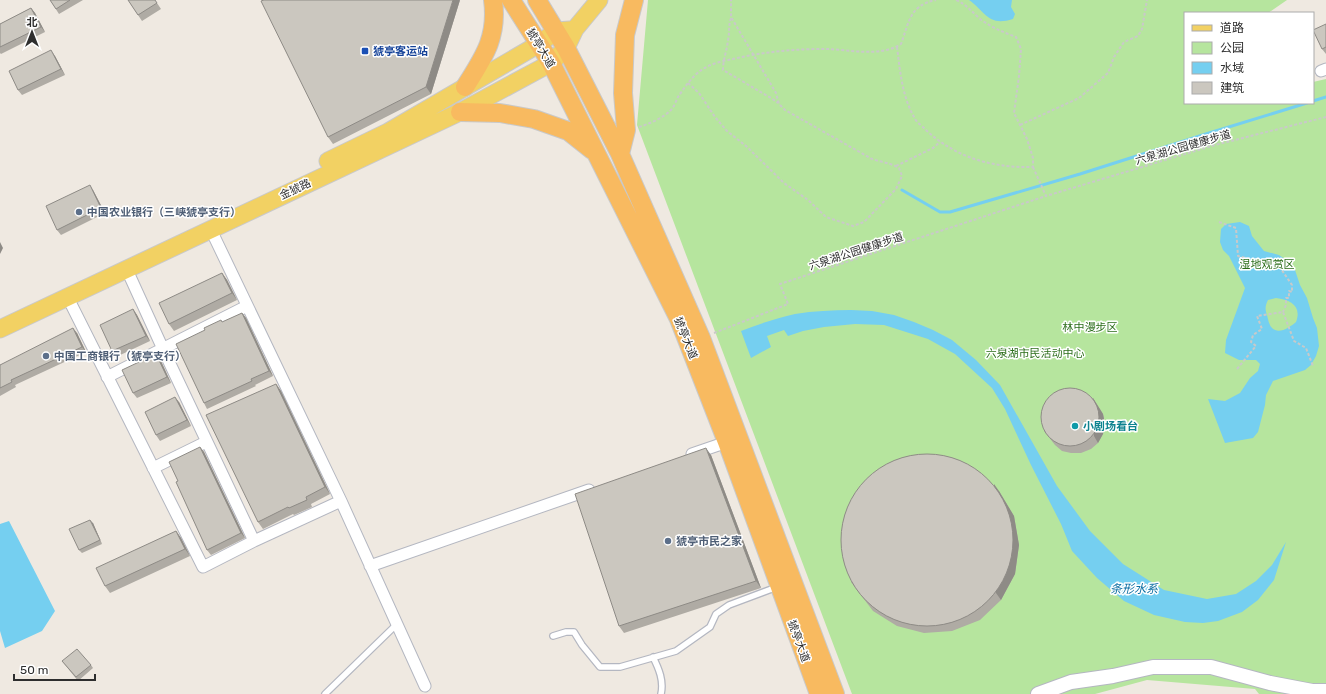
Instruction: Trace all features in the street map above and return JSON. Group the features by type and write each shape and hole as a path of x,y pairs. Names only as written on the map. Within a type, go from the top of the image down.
{"highway":[{"path":"465,87 483,58 490,41 494,24 493,0"},
{"name":"猇亭大道","path":"511,0 551,63 679,319 727,442 819,694"},
{"name":"猇亭大道","path":"537,0 566,48 620,154 701,338 834,694"},
{"path":"620,154 626,130 623,93 625,35 634,0"},
{"path":"460,112 500,113 534,119 568,131 598,156"}],"main road":[{"name":"金猇路","path":"0,329 460,112 551,63 566,48 575,29 599,0"},
{"path":"556,31 575,29"},
{"name":"金猇路","path":"0,317 388,132 539,44 556,31"}],"street":[{"path":"211,230 341,501 425,686"},
{"path":"127,270 162,349 200,419 206,442 254,541"},
{"path":"68,298 203,567 254,541 341,501"},
{"path":"107,377 247,306"},
{"path":"271,387 284,381"},
{"path":"153,468 206,442"},
{"path":"679,459 727,442"},
{"path":"370,566 599,486"},
{"path":"1038,694 1071,682 1113,676 1153,667 1211,667 1270,683 1312,691 1326,690"}],"lane":[{"path":"553,636 566,632 574,632 582,645 600,667 620,667 676,651 710,627 716,614 729,606 780,586"},
{"path":"325,694 397,624"},
{"path":"653,657 662,679 661,694"}],"path":[{"path":"688,83 699,93 715,117 727,131 746,146 784,183 808,200 826,217 853,226 864,222 896,189 902,176 899,168 872,159 785,110 771,98 723,70 723,62 729,39 728,27 732,17 732,0"},
{"path":"626,130 644,125 671,110 688,83 700,71 710,64 754,55 822,49 874,51 892,50 901,44 910,17 919,6 936,0"},
{"path":"956,0 964,4"},
{"path":"961,0 979,18 1016,38 1021,50 1014,113 1033,158 1033,167 1046,196"},
{"path":"1020,125 1079,98 1108,73 1114,57 1124,42 1138,36 1142,29 1147,0"},
{"path":"732,17 776,94 779,104"},
{"path":"897,47 906,98 914,119 940,142 966,157 992,165 1033,167"},
{"name":"六泉湖公园健康步道","path":"701,338 788,304 780,284 1046,196 1215,145 1326,117"},
{"path":"896,166 927,151 940,142"},
{"path":"1219,222 1236,228 1238,256 1265,263 1277,263 1292,285 1292,292 1289,291 1289,298 1286,298 1286,305 1283,312 1294,341 1306,348 1313,366"},
{"path":"1237,369 1256,346 1251,342 1253,335 1262,329 1257,316 1283,312"}],"green space":[{"name":"六泉湖市民活动中心","path":"648,0 1287,0 1269,12 1184,12 1184,104 1314,104 1314,82 1326,79 1326,694 1259,694 1255,689 1147,680 1095,694 852,694 637,125"}],"water":[{"path":"969,0 1012,0 1011,7 1015,14 1013,19 1005,21 993,20"},
{"path":"1240,222 1249,226 1252,236 1264,251 1279,255 1289,262 1295,270 1300,285 1307,298 1317,328 1319,346 1311,365 1305,370 1273,381 1266,395 1258,432 1253,438 1225,443 1208,399 1225,401 1240,393 1250,378 1258,371 1260,364 1256,360 1239,360 1225,353 1226,340 1245,288 1229,256 1223,250 1220,242 1221,229 1226,224","holes":["1276,298 1291,302 1298,312 1296,322 1294,324 1284,330 1278,331 1272,328 1266,313 1266,304 1268,300"]},
{"name":"条形水系","path":"851,310 872,311 894,315 914,322 952,340 976,360 1000,385 1057,486 1090,531 1123,564 1164,590 1207,599 1236,594 1256,581 1272,565 1286,542 1274,580 1258,600 1242,612 1218,621 1203,623 1185,622 1154,615 1124,601 1097,578 1072,551 1061,524 1005,409 992,388 955,354 928,339 884,325 855,324 824,327 803,331 788,336 784,330 767,336 771,347 751,358 741,331 768,321 795,314"},
{"path":"9,521 55,611 42,631 5,648 0,631 0,524"}],"building":[{"path":"50,0 70,0 56,9"},
{"path":"128,0 155,0 157,3 138,15"},
{"name":"猇亭客运站","path":"453,0 426,87 328,137 261,1"},
{"path":"31,8 41,27 0,47 0,24"},
{"path":"1326,24 1326,47 1322,49 1314,30"},
{"path":"51,50 61,69 18,90 9,71"},
{"path":"90,185 101,208 57,230 46,206"},
{"path":"222,273 232,293 169,324 159,303"},
{"path":"133,309 146,336 112,351 100,325"},
{"path":"242,313 269,371 251,379 252,381 204,403 176,344 205,330 204,328 221,320 222,322"},
{"path":"73,328 82,347 11,380 12,382 0,388 0,365"},
{"path":"156,354 167,377 133,393 122,370"},
{"path":"276,384 325,487 306,497 307,500 289,508 288,507 258,522 206,415"},
{"name":"小剧场看台","path":"1064,388 1076,388 1091,396 1099,411 1099,423 1091,438 1076,446 1064,446 1049,438 1041,423 1041,411 1049,396"},
{"path":"175,397 187,420 156,435 145,412"},
{"path":"200,447 241,533 207,550 176,482 178,481 169,462"},
{"name":"猇亭市民之家","path":"706,448 756,581 619,626 575,494"},
{"path":"935,454 944,455 968,464 982,473 994,485 1007,507 1012,523 1012,557 1007,573 994,595 982,607 960,620 944,625 919,626 910,625 886,616 872,607 860,595 847,573 842,557 841,532 842,523 851,499 860,485 872,473 894,460 910,455"},
{"path":"90,520 100,540 79,550 69,529"},
{"path":"176,531 185,549 105,586 96,568"},
{"path":"77,649 91,665 76,677 62,661"}],"waterway":[{"path":"1314,101 1326,97"},
{"path":"902,190 940,212 950,212 1080,174 1304,104"}],"place":[{"name":"猇亭客运站","path":"365,51"},
{"name":"中国农业银行（三峡猇亭支行）","path":"79,212"},
{"name":"中国工商银行（猇亭支行）","path":"46,356"},
{"name":"小剧场看台","path":"1075,426"},
{"name":"猇亭市民之家","path":"668,541"}],"park label":[{"name":"湿地观赏区","path":"1267,264"},
{"name":"林中漫步区","path":"1090,327"}]}
